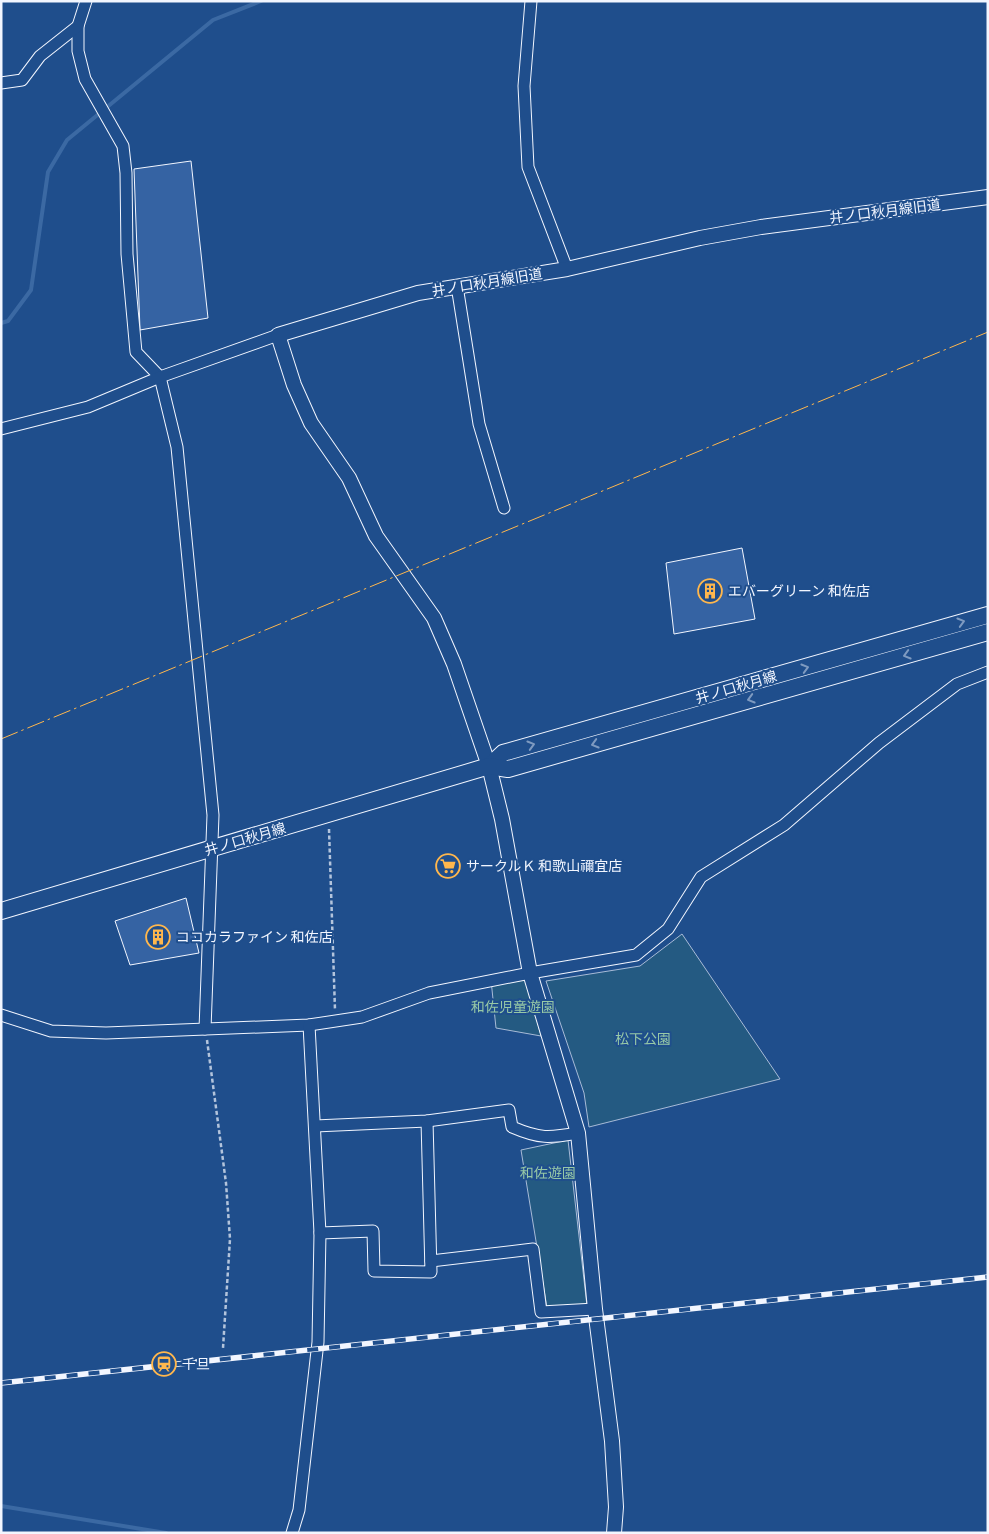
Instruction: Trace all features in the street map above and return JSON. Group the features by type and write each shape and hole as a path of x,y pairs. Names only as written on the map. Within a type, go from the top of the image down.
{"main road":[{"name":"井ノ口秋月線","path":"1,911 489,766 504,753 988,615"},
{"name":"井ノ口秋月線","path":"489,766 508,769 988,632"}],"street":[{"path":"86,1 78,26 78,51 85,79 123,146 126,173 127,254 136,352 160,377 177,447 213,815 205,1029"},
{"path":"531,1 524,86 528,167 567,269"},
{"path":"1,83 22,80 40,56 78,26"},
{"name":"井ノ口秋月線旧道","path":"1,429 88,407 160,377 278,336 418,293 567,269 700,238 760,227 988,197"},
{"path":"457,286 478,424 504,508"},
{"path":"278,336 294,385 312,423 349,478 376,536 434,618 454,664 489,766 502,819 530,972 578,1133 595,1309 612,1441 616,1507 614,1533"},
{"path":"1,1015 51,1031 106,1033 309,1026 362,1017 429,993 530,972 636,955 668,928 701,878 784,825 879,743 956,684 988,672"},
{"path":"292,1533 299,1510 318,1342 320,1233 316,1126 309,1026"},
{"path":"316,1126 427,1121 509,1110 512,1127 528,1134 547,1138 578,1133"},
{"path":"320,1233 373,1231 374,1271 431,1272 427,1121"},
{"path":"432,1261 533,1249 541,1312 595,1309"}],"path":[{"path":"329,814 336,1021"},
{"path":"205,1029 226,1184 230,1239 223,1348"}],"green space":[{"name":"松下公園","path":"682,934 780,1079 589,1127 584,1093 546,981 640,966"},
{"name":"和佐児童遊園","path":"491,980 527,980 541,1036 496,1028"},
{"name":"和佐遊園","path":"568,1140 587,1306 547,1308 521,1150"}],"building":[{"path":"191,161 208,318 140,330 134,169"},
{"name":"エバーグリーン 和佐店","path":"742,548 755,619 674,634 666,563"},
{"name":"ココカラファイン 和佐店","path":"186,898 199,953 130,965 115,921"}],"waterway":[{"path":"1,323 8,321 31,290 48,172 67,140 213,20 261,1"},
{"path":"1,1506 166,1533"}],"railway":[{"path":"1,1383 988,1277"}],"power":[{"path":"1,739 988,332"}],"place":[{"name":"エバーグリーン 和佐店","path":"710,591"},
{"name":"サークルＫ 和歌山禰宜店","path":"448,866"},
{"name":"ココカラファイン 和佐店","path":"158,937"},
{"name":"千旦","path":"164,1364"}]}
